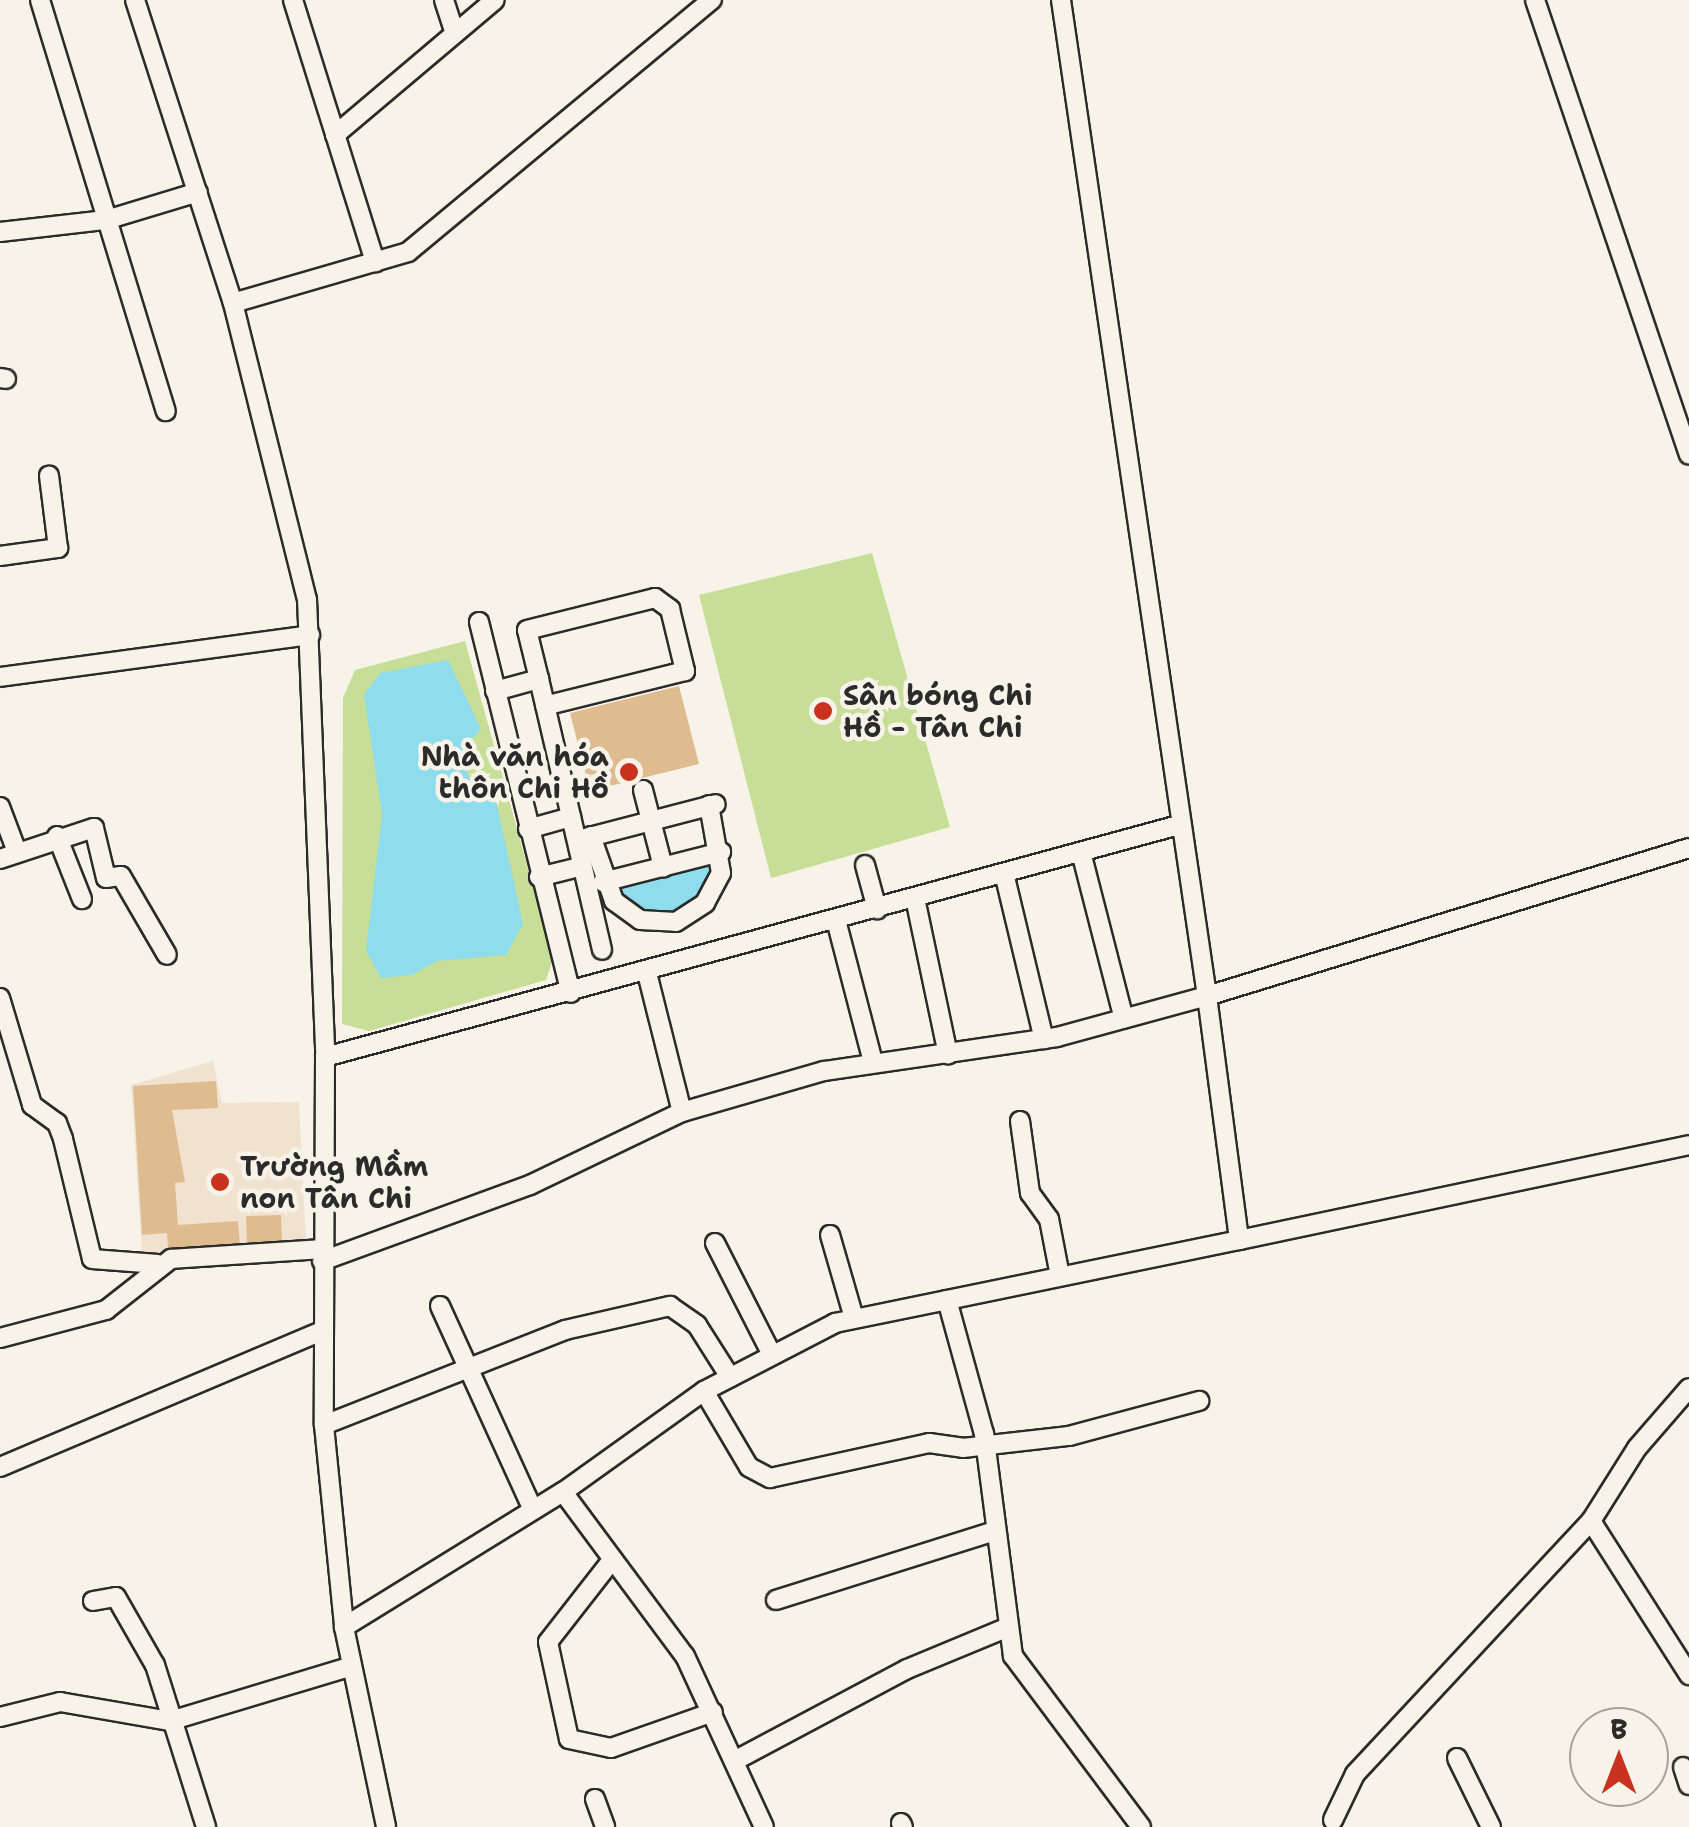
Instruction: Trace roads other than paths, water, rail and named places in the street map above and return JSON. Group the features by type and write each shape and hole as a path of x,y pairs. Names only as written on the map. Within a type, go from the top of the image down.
{"street":[{"path":"40,0 166,411"},
{"path":"136,0 233,303 294,532 310,635 325,1058 324,1426 344,1627 386,1827"},
{"path":"293,0 374,262"},
{"path":"444,0 455,33"},
{"path":"335,135 494,0"},
{"path":"233,303 374,262 428,240 712,0"},
{"path":"1060,0 1179,824 1208,996 1239,1240"},
{"path":"1535,0 1689,454"},
{"path":"0,232 106,220 198,192"},
{"path":"0,556 58,548 49,476"},
{"path":"545,706 685,671 667,603 656,598 527,630 545,706 572,817 603,882 640,920 676,922 716,889 720,852 713,805 584,838"},
{"path":"479,622 570,993"},
{"path":"0,677 310,635"},
{"path":"495,690 539,679"},
{"path":"643,790 663,866"},
{"path":"0,807 9,856 58,836 94,828 106,878 122,876 166,956"},
{"path":"528,829 572,817"},
{"path":"325,1058 1179,824"},
{"path":"58,836 82,899"},
{"path":"584,838 583,866 602,950"},
{"path":"0,998 32,1105 64,1139 92,1258 158,1264 322,1255 530,1185 682,1112 873,1062 1044,1040 1208,996 1689,848"},
{"path":"603,882 720,852"},
{"path":"1081,852 1124,1019"},
{"path":"865,864 877,908"},
{"path":"539,877 583,866"},
{"path":"1004,873 1044,1040"},
{"path":"915,898 948,1055"},
{"path":"836,920 873,1062"},
{"path":"648,972 682,1112"},
{"path":"1020,1121 1030,1193 1050,1219 1060,1276"},
{"path":"344,1627 562,1492 704,1390 854,1318 1689,1145"},
{"path":"830,1235 854,1318"},
{"path":"715,1242 772,1356"},
{"path":"0,1338 106,1310 158,1264"},
{"path":"946,1300 986,1446 1006,1628 1034,1692 1141,1827"},
{"path":"440,1306 534,1510"},
{"path":"324,1426 565,1330 670,1306 697,1325 730,1377"},
{"path":"0,1467 322,1331"},
{"path":"1333,1820 1381,1743 1591,1522 1637,1448 1689,1388"},
{"path":"704,1390 748,1467 770,1478 830,1458 929,1443 986,1446 1069,1436 1199,1401"},
{"path":"562,1492 685,1656 764,1827"},
{"path":"1591,1522 1689,1676"},
{"path":"776,1600 994,1531"},
{"path":"612,1560 548,1642 569,1740 611,1748 712,1712"},
{"path":"94,1601 110,1595 125,1607 155,1665 206,1827"},
{"path":"736,1760 907,1668 1006,1628"},
{"path":"0,1716 60,1702 170,1721 352,1666"},
{"path":"1457,1758 1492,1827"},
{"path":"595,1800 605,1827"}],"water":[{"path":"448,660 481,729 466,746 464,765 471,783 495,796 523,924 506,955 437,961 412,975 381,978 366,951 382,814 364,695 380,673"},
{"path":"714,861 696,897 670,913 638,908 615,888"}],"place":[{"name":"Sân bóng Chi Hồ - Tân Chi","path":"823,711"},
{"name":"Nhà văn hóa thôn Chi Hồ","path":"629,772"},
{"name":"Trường Mầm non Tân Chi","path":"220,1182"}]}
